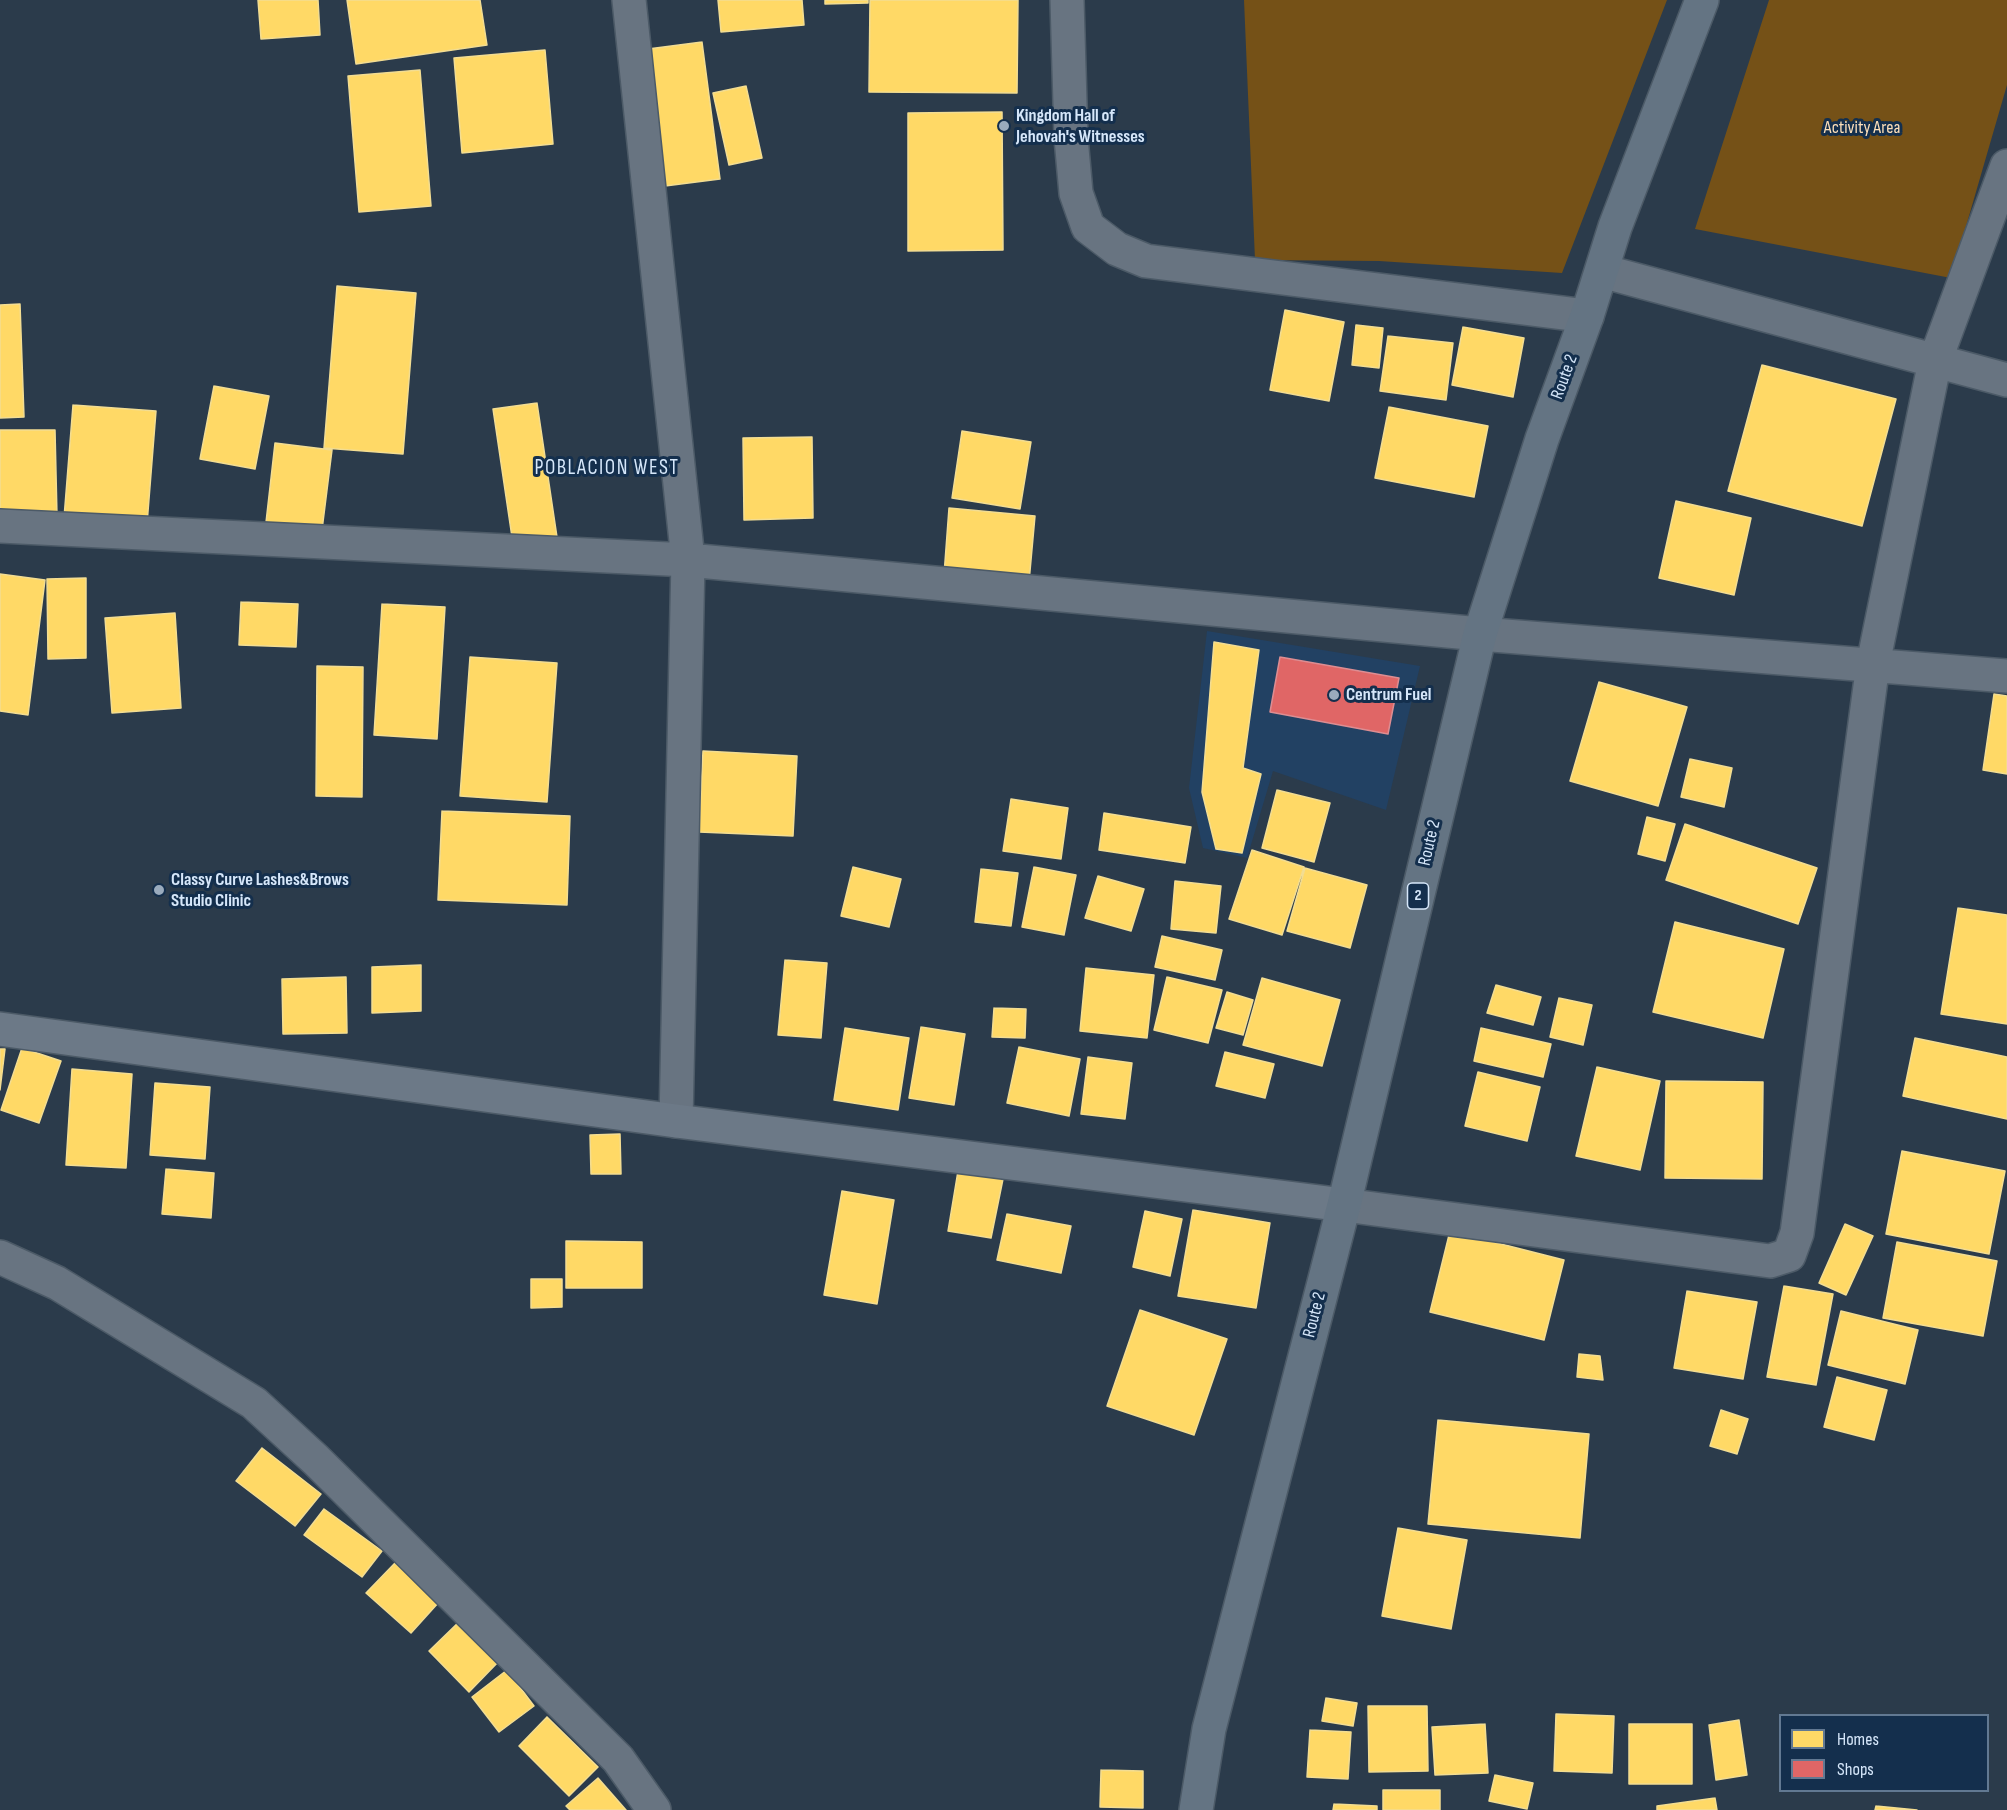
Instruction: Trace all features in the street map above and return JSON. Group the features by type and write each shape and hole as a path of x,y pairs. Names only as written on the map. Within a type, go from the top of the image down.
{"highway":[{"name":"Route 2","path":"1197,1810 1209,1729 1344,1205 1480,634 1542,439 1587,316 1615,227 1702,0"}],"main road":[{"path":"0,1029 676,1121 1344,1205"}],"street":[{"path":"629,0 688,560 676,1121"},
{"path":"1067,0 1071,138 1076,193 1088,227 1117,249 1146,261 1587,316"},
{"path":"1344,1205 1770,1261 1789,1256 1797,1233 1873,664 1935,361 2007,166"},
{"path":"1602,271 2007,380"},
{"path":"0,526 688,560 1480,634 2007,676"},
{"path":"0,1257 57,1283 254,1403 316,1460 618,1759 654,1810"}],"shaded area":[{"path":"1207,631 1420,666 1386,810 1273,771 1247,858 1203,848 1189,788"}],"green space":[{"path":"1244,0 1667,0 1562,273 1379,261 1255,260"},
{"name":"Activity Area","path":"1769,0 2007,0 2007,85 1951,278 1695,229"}],"building: Homes":[{"path":"258,0 318,0 320,35 261,39"},
{"path":"347,0 480,0 487,45 356,64"},
{"path":"718,0 802,0 804,25 721,32"},
{"path":"825,0 868,0 868,3 825,4"},
{"path":"870,0 1018,0 1017,93 869,92"},
{"path":"702,42 720,179 665,186 648,49"},
{"path":"545,50 553,144 462,153 454,58"},
{"path":"420,70 431,206 359,212 348,76"},
{"path":"746,86 762,158 729,165 713,93"},
{"path":"1002,112 1003,250 908,251 908,113"},
{"path":"337,286 416,293 403,454 324,448"},
{"path":"20,304 24,417 0,418 0,305"},
{"path":"1285,310 1344,322 1329,401 1270,390"},
{"path":"1356,325 1383,328 1379,368 1352,365"},
{"path":"1463,327 1524,338 1513,397 1452,385"},
{"path":"1388,336 1453,343 1446,400 1380,391"},
{"path":"1762,365 1896,399 1862,526 1728,491"},
{"path":"214,386 269,396 255,469 200,459"},
{"path":"537,403 557,537 513,544 493,409"},
{"path":"73,405 156,411 147,524 64,518"},
{"path":"1389,407 1488,426 1474,497 1375,478"},
{"path":"0,430 55,430 57,516 0,517"},
{"path":"962,431 1031,442 1020,509 952,498"},
{"path":"812,437 813,518 744,520 743,438"},
{"path":"275,443 332,450 321,538 265,531"},
{"path":"1676,501 1751,518 1734,595 1659,578"},
{"path":"949,508 1035,516 1029,582 944,575"},
{"path":"0,574 45,580 28,715 0,711"},
{"path":"86,578 86,658 48,659 47,579"},
{"path":"241,602 298,604 296,647 239,645"},
{"path":"382,604 445,607 437,739 374,735"},
{"path":"175,613 181,708 112,713 105,618"},
{"path":"1214,642 1259,650 1243,768 1261,774 1242,853 1216,849 1202,792"},
{"path":"470,657 557,663 547,802 460,796"},
{"path":"317,666 363,667 362,797 316,796"},
{"path":"1599,682 1687,707 1658,806 1570,781"},
{"path":"1994,694 2007,696 2007,774 1983,770"},
{"path":"703,751 797,756 793,836 699,832"},
{"path":"1690,759 1732,768 1724,807 1681,797"},
{"path":"1277,790 1330,803 1314,862 1262,848"},
{"path":"1011,799 1068,808 1061,859 1003,851"},
{"path":"442,811 570,816 567,905 438,900"},
{"path":"1104,813 1191,827 1185,863 1099,850"},
{"path":"1647,817 1675,824 1665,861 1638,854"},
{"path":"1685,824 1817,868 1798,924 1666,880"},
{"path":"1252,850 1304,867 1282,935 1229,919"},
{"path":"853,867 901,879 889,927 841,916"},
{"path":"1034,867 1076,875 1064,935 1022,927"},
{"path":"1305,868 1367,885 1350,948 1287,931"},
{"path":"981,869 1018,873 1011,926 975,922"},
{"path":"1098,876 1144,889 1131,931 1085,918"},
{"path":"1175,881 1221,886 1216,933 1171,929"},
{"path":"1958,908 2007,915 2007,1024 1941,1014"},
{"path":"1675,922 1784,949 1763,1038 1653,1012"},
{"path":"1162,936 1222,950 1215,980 1155,967"},
{"path":"785,960 827,963 821,1038 778,1035"},
{"path":"421,965 421,1011 372,1013 372,967"},
{"path":"1086,968 1154,975 1147,1038 1080,1031"},
{"path":"346,977 347,1033 283,1034 282,979"},
{"path":"1167,977 1222,990 1208,1043 1154,1030"},
{"path":"1262,978 1340,1000 1322,1066 1243,1045"},
{"path":"1496,985 1541,997 1533,1025 1487,1013"},
{"path":"1227,992 1253,1000 1243,1035 1216,1028"},
{"path":"1559,998 1592,1005 1583,1045 1550,1037"},
{"path":"994,1008 1026,1009 1025,1038 992,1037"},
{"path":"921,1027 965,1034 954,1105 909,1098"},
{"path":"845,1028 909,1038 898,1110 834,1100"},
{"path":"1481,1028 1551,1044 1543,1077 1474,1061"},
{"path":"1915,1038 2007,1057 2007,1119 1903,1096"},
{"path":"1019,1047 1080,1059 1069,1116 1007,1103"},
{"path":"22,1048 61,1061 39,1123 1,1110"},
{"path":"0,1049 5,1049 0,1090"},
{"path":"1225,1052 1274,1064 1265,1098 1216,1086"},
{"path":"1088,1057 1132,1063 1125,1119 1081,1114"},
{"path":"1597,1067 1660,1081 1640,1170 1576,1156"},
{"path":"72,1069 132,1074 126,1168 66,1165"},
{"path":"1478,1072 1540,1087 1527,1141 1465,1126"},
{"path":"1666,1081 1763,1082 1762,1179 1665,1178"},
{"path":"155,1083 210,1087 205,1159 150,1155"},
{"path":"620,1134 621,1174 591,1174 590,1135"},
{"path":"1902,1151 2005,1171 1989,1254 1886,1234"},
{"path":"166,1169 214,1173 211,1218 162,1214"},
{"path":"958,1171 1003,1179 991,1238 948,1231"},
{"path":"842,1191 894,1200 877,1304 824,1295"},
{"path":"1193,1210 1270,1223 1256,1308 1178,1296"},
{"path":"1145,1211 1182,1219 1170,1276 1133,1267"},
{"path":"1007,1214 1071,1226 1061,1273 997,1260"},
{"path":"1845,1224 1873,1236 1846,1295 1819,1283"},
{"path":"1450,1231 1564,1260 1544,1340 1430,1312"},
{"path":"566,1241 642,1242 642,1288 566,1288"},
{"path":"1897,1242 1997,1261 1983,1336 1883,1318"},
{"path":"531,1279 562,1279 562,1307 531,1308"},
{"path":"1784,1286 1833,1294 1816,1385 1767,1377"},
{"path":"1687,1291 1757,1302 1743,1379 1674,1368"},
{"path":"1140,1310 1227,1339 1194,1435 1107,1406"},
{"path":"1841,1311 1918,1330 1905,1384 1828,1365"},
{"path":"1579,1354 1600,1356 1603,1380 1577,1377"},
{"path":"1837,1377 1887,1390 1874,1440 1824,1427"},
{"path":"1721,1410 1748,1419 1737,1454 1710,1446"},
{"path":"1438,1420 1589,1434 1580,1538 1428,1524"},
{"path":"262,1448 321,1494 295,1526 236,1481"},
{"path":"324,1509 382,1551 362,1577 304,1535"},
{"path":"1398,1528 1467,1540 1451,1629 1382,1616"},
{"path":"395,1563 439,1602 411,1633 366,1593"},
{"path":"462,1619 501,1659 469,1692 429,1651"},
{"path":"507,1670 534,1706 499,1732 472,1697"},
{"path":"1326,1698 1357,1703 1353,1726 1322,1721"},
{"path":"1368,1706 1427,1706 1428,1771 1369,1772"},
{"path":"1556,1714 1614,1716 1612,1773 1554,1771"},
{"path":"547,1717 598,1767 569,1796 519,1746"},
{"path":"1739,1720 1747,1775 1716,1780 1709,1725"},
{"path":"1485,1724 1488,1773 1435,1775 1432,1727"},
{"path":"1629,1724 1692,1724 1692,1784 1629,1784"},
{"path":"1310,1730 1351,1732 1348,1779 1307,1777"},
{"path":"1101,1770 1143,1771 1143,1808 1100,1807"},
{"path":"1495,1775 1533,1783 1527,1809 1489,1801"},
{"path":"598,1778 626,1810 570,1810 566,1806"},
{"path":"1383,1790 1440,1790 1440,1810 1383,1810"},
{"path":"1715,1798 1717,1810 1657,1810 1657,1806"},
{"path":"1334,1804 1377,1806 1377,1810 1333,1810"},
{"path":"1876,1806 1917,1810 1875,1810"}],"building: Shops":[{"name":"Centrum Fuel","path":"1280,657 1399,678 1388,734 1270,712"}],"place":[{"name":"Kingdom Hall of Jehovah's Witnesses","path":"1004,126"},
{"name":"Centrum Fuel","path":"1334,695"},
{"name":"Classy Curve Lashes&Brows Studio Clinic","path":"159,890"}],"district":[{"name":"POBLACION WEST","path":"607,469"}]}
